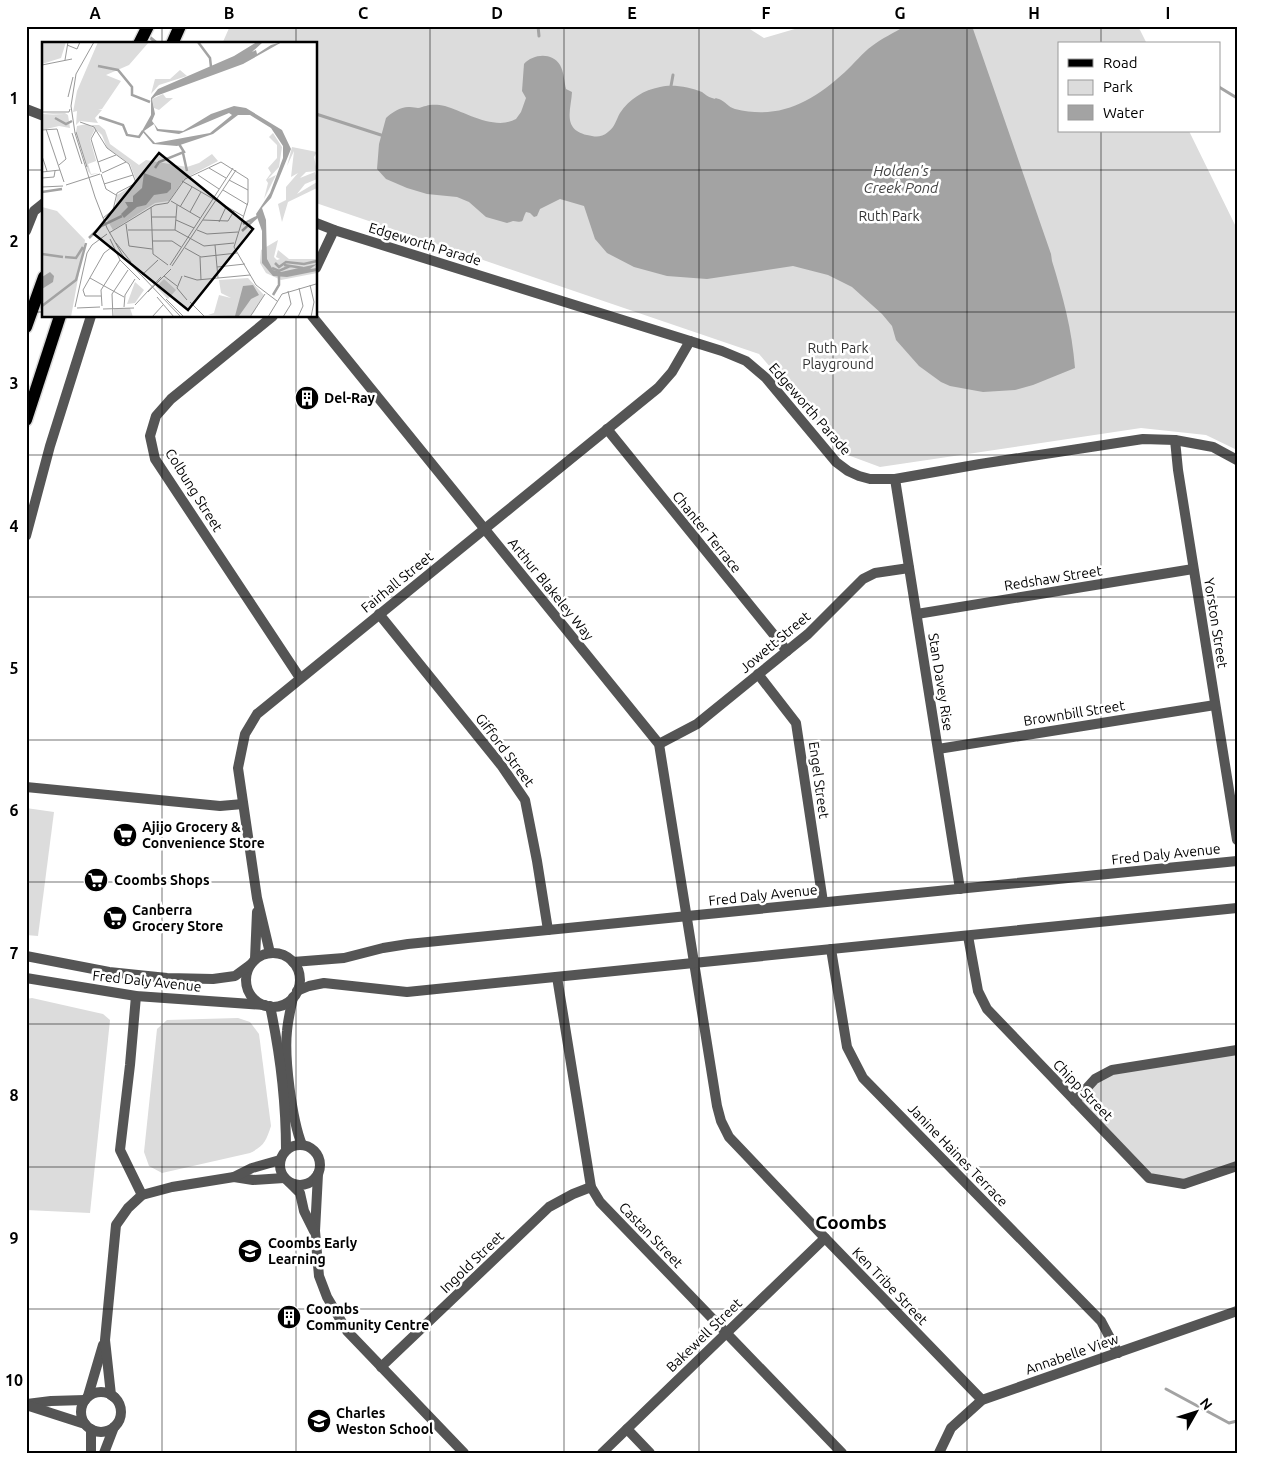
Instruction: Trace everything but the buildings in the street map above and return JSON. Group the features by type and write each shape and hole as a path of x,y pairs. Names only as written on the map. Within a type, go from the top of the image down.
{"main road":[{"path":"140,42 148,26"},
{"path":"173,42 180,26"},
{"path":"26,327 42,283"},
{"path":"26,420 59,318"}],"street":[{"path":"26,109 42,115"},
{"path":"26,231 34,211 42,205"},
{"name":"Edgeworth Parade","path":"318,224 722,351 746,361 757,369 778,392 824,449 848,471 870,478 895,479 980,464 1143,440 1175,440 1213,447 1237,460"},
{"path":"318,264 334,230"},
{"path":"26,536 52,437 90,318"},
{"name":"Colbung Street","path":"271,318 171,399 156,416 150,436 155,459 300,678"},
{"name":"Arthur Blakeley Way","path":"314,318 659,744"},
{"name":"Fairhall Street","path":"270,953 257,898 238,768 245,734 257,714 664,382 690,342"},
{"name":"Chanter Terrace","path":"607,429 786,651"},
{"name":"Yorston Street","path":"1175,440 1176,462 1237,840"},
{"name":"Stan Davey Rise","path":"895,479 960,889"},
{"name":"Jowett Street","path":"659,744 697,724 808,634 863,579 875,573 909,568"},
{"name":"Redshaw Street","path":"917,614 1193,569"},
{"name":"Gifford Street","path":"379,614 501,765 526,800 538,860 548,930"},
{"name":"Engel Street","path":"758,674 796,723 823,902"},
{"name":"Brownbill Street","path":"938,749 1215,705"},
{"path":"659,744 686,916"},
{"path":"26,787 220,806 243,804"},
{"name":"Fred Daly Avenue","path":"26,956 109,972 167,978 213,979 235,976 252,962 270,953 278,953 293,962 344,958 408,944 1237,861"},
{"name":"Fairhall Street","path":"252,962 257,898"},
{"name":"Fred Daly Avenue","path":"26,978 136,996 268,1006 282,1005 308,986 324,983 407,992 1237,908"},
{"name":"Ken Tribe Street","path":"686,916 717,1106 721,1121 729,1137 824,1238 982,1400"},
{"name":"Chipp Street","path":"968,936 978,991 987,1009 1149,1178 1184,1184 1237,1166"},
{"name":"Janine Haines Terrace","path":"831,950 847,1047 863,1078 1101,1321 1118,1353"},
{"path":"252,962 246,981 248,989 258,1002 268,1006 276,1034 286,1120 286,1150 280,1160 281,1171 300,1193 304,1211 315,1232"},
{"path":"293,962 299,976 286,1032 287,1057 297,1132 302,1145"},
{"name":"Castan Street","path":"557,977 591,1187 600,1202 842,1453"},
{"path":"136,996 120,1150 142,1195"},
{"path":"1075,1101 1095,1079 1112,1070 1237,1050"},
{"path":"286,1150 296,1145 302,1145 314,1150 320,1161 315,1232 319,1276 327,1297 347,1331 464,1453"},
{"path":"104,1453 114,1427 120,1418 121,1411 111,1395 105,1340 116,1225 128,1208 142,1195 172,1187 234,1177 252,1168 280,1160"},
{"path":"234,1177 253,1180 287,1180 303,1185 314,1179 318,1174"},
{"name":"Ingold Street","path":"381,1368 549,1207 591,1187"},
{"name":"Bakewell Street","path":"602,1453 824,1238"},
{"name":"Annabelle View","path":"938,1453 951,1428 982,1400 1237,1311"},
{"path":"91,1453 88,1426 81,1412 105,1340"},
{"path":"26,1405 87,1398 93,1393 104,1392 114,1398"},
{"path":"26,1405 103,1432 114,1427"},
{"path":"627,1429 650,1453"}],"green space":[{"name":"Ruth Park","path":"230,26 745,26 764,38 805,26 1138,26 1146,42 1058,42 1058,132 1189,132 1237,229 1237,450 1206,435 1141,428 880,467 845,454 759,354 318,204 318,42 223,42"},
{"path":"26,808 54,812 38,936 26,935"},
{"path":"32,998 103,1014 110,1020 90,1213 26,1210 26,999"},
{"path":"238,1018 250,1022 259,1034 271,1126 266,1139 258,1148 250,1153 162,1173 149,1166 144,1152 157,1029 167,1020"},
{"path":"1237,1050 1237,1166 1184,1184 1149,1178 1075,1101 1112,1070"}],"water":[{"name":"Holden's Creek Pond","path":"905,26 972,26 1051,254 1069,326 1075,368 1033,385 1015,390 983,392 950,386 941,382 919,366 896,340 892,326 882,314 852,287 828,275 793,266 707,279 667,276 634,267 607,253 595,239 584,206 560,199 540,209 537,216 534,217 526,212 523,221 507,223 486,217 469,202 457,197 427,194 407,188 386,179 377,169 379,144 386,118 400,108 438,105 490,122 508,122 516,119 521,112 526,98 522,91 524,64 537,56 547,56 557,61 560,65 566,89 572,92 570,118 574,128 587,135 598,136 603,135 614,126 620,113 632,99 648,90 665,86 675,86 702,92 711,98 721,100 735,109 751,112 767,112 794,106 808,100 833,83 868,49"}],"waterway":[{"path":"538,26 539,36"},
{"path":"147,35 156,42"},
{"path":"671,86 673,75"},
{"path":"1220,88 1237,98"},
{"path":"318,115 381,135"},
{"path":"1166,1389 1229,1423 1237,1421"}],"place":[{"name":"Del-Ray","path":"307,398"},
{"name":"Ajijo Grocery & Convenience Store","path":"125,835"},
{"name":"Coombs Shops","path":"96,880"},
{"name":"Canberra Grocery Store","path":"115,918"},
{"name":"Coombs Early Learning","path":"250,1251"},
{"name":"Coombs Community Centre","path":"289,1317"},
{"name":"Charles Weston School","path":"319,1421"}],"district":[{"name":"Coombs","path":"851,1222"}],"park label":[{"name":"Ruth Park Playground","path":"838,356"}]}
